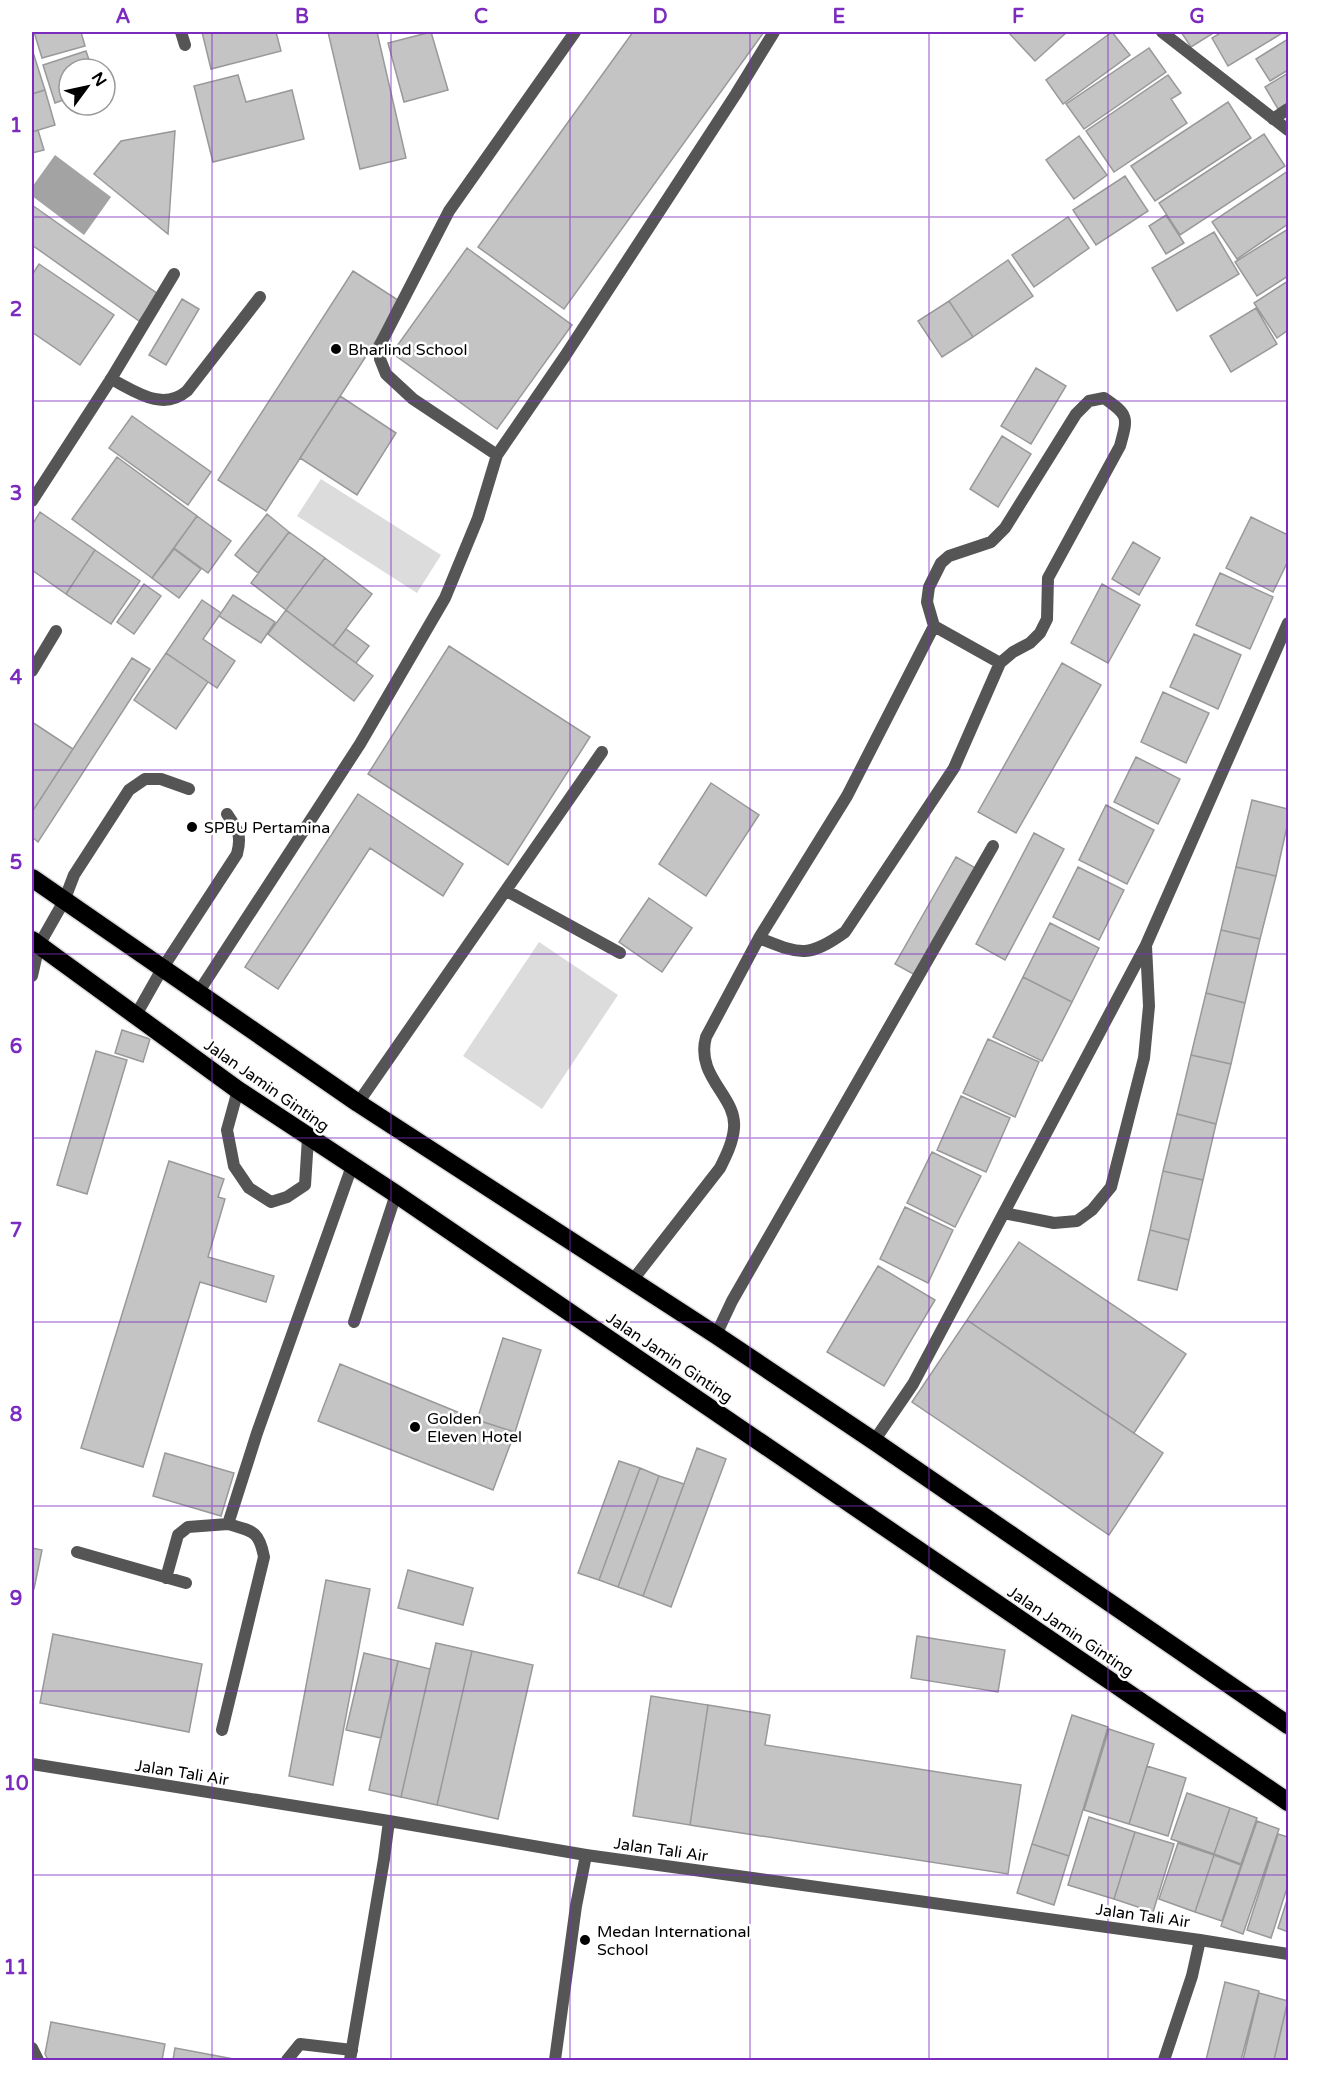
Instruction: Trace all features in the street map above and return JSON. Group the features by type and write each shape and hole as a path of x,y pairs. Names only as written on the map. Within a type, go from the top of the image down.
{"highway":[{"path":"32,878 358,1103 874,1440 1288,1725"},
{"name":"Jalan Jamin Ginting","path":"35,942 238,1090 396,1194 1288,1802"}],"street":[{"path":"181,32 185,45"},
{"path":"497,455 413,399 386,374 380,358 380,345 449,211 575,32"},
{"path":"198,993 360,744 445,598 478,518 497,455 572,346 774,32"},
{"path":"1162,32 1288,130"},
{"path":"1273,119 1288,109"},
{"path":"32,501 111,379 174,274"},
{"path":"111,379 155,401 179,398 187,391 260,297"},
{"path":"632,1281 720,1168 729,1150 734,1126 729,1107 707,1069 703,1049 706,1036 759,938 847,796 934,626 927,602 929,587 941,563 949,556 991,542 1005,528 1076,414 1089,401 1104,398 1120,409 1126,423 1120,446 1048,578 1047,619 1040,633 1030,643 1013,652 1000,663 954,768 845,932 825,946 814,950 792,950 759,938"},
{"path":"874,1440 913,1384 1146,945 1288,623"},
{"path":"934,626 1000,663"},
{"path":"32,671 56,631"},
{"path":"358,1103 602,752"},
{"path":"32,976 35,942 64,901 74,875 129,790 145,779 161,779 189,789"},
{"path":"136,1015 162,969 237,854 241,840 227,814"},
{"path":"716,1335 732,1301 993,846"},
{"path":"507,891 620,953"},
{"path":"1004,1213 1054,1223 1077,1221 1092,1210 1111,1187 1144,1058 1149,1006 1146,945"},
{"path":"238,1090 227,1130 234,1166 249,1188 271,1202 287,1197 305,1185 308,1138"},
{"path":"228,1524 257,1433 352,1166"},
{"path":"354,1322 396,1194"},
{"path":"166,1578 178,1535 188,1527 228,1524 254,1532 261,1542 264,1557 222,1730"},
{"path":"77,1552 186,1583"},
{"name":"Jalan Tali Air","path":"32,1764 586,1855 1288,1954"},
{"path":"287,2061 300,2044 351,2055 389,1821"},
{"path":"555,2061 576,1906 586,1855"},
{"path":"1164,2061 1192,1976 1200,1940"},
{"path":"32,2048 38,2061"}],"shaded area":[{"path":"55,155 111,197 84,235 32,196 32,187"},
{"path":"321,479 441,555 417,593 297,516"},
{"path":"539,942 618,995 542,1109 463,1056"}],"building":[{"path":"34,32 81,32 85,46 42,58"},
{"path":"202,32 276,32 281,51 211,69"},
{"path":"328,32 377,32 406,158 360,169"},
{"path":"431,32 448,90 404,102 388,43"},
{"path":"633,32 764,32 564,309 478,247"},
{"path":"1008,32 1067,32 1035,61"},
{"path":"1112,32 1130,55 1063,104 1046,80"},
{"path":"1181,32 1215,32 1191,47"},
{"path":"1222,32 1284,32 1228,66 1212,38"},
{"path":"1288,39 1288,70 1270,81 1256,59"},
{"path":"1149,48 1166,72 1084,129 1066,104"},
{"path":"32,49 45,90 32,94"},
{"path":"86,51 88,57 68,57"},
{"path":"57,60 57,102 55,103 43,65"},
{"path":"1288,73 1288,103 1278,109 1265,87"},
{"path":"238,75 246,102 292,90 304,139 213,162 194,86"},
{"path":"1168,75 1181,93 1171,99 1187,123 1114,172 1086,131"},
{"path":"45,90 55,125 32,132 32,94"},
{"path":"1228,102 1251,138 1155,201 1131,166"},
{"path":"38,130 44,150 32,153 32,132"},
{"path":"175,131 168,234 94,174 121,141"},
{"path":"1264,134 1285,166 1180,235 1159,203"},
{"path":"1079,136 1107,175 1074,199 1046,160"},
{"path":"1288,171 1288,224 1237,259 1212,222"},
{"path":"1125,176 1148,211 1096,245 1073,210"},
{"path":"32,205 158,294 139,321 32,245"},
{"path":"1166,215 1184,243 1166,254 1149,226"},
{"path":"1068,217 1089,248 1034,287 1012,255"},
{"path":"1288,229 1288,276 1257,296 1235,262"},
{"path":"1214,232 1239,274 1177,311 1152,268"},
{"path":"467,248 572,325 497,429 392,353"},
{"path":"1008,260 1033,296 973,337 949,301"},
{"path":"39,264 114,315 80,365 32,332 32,275"},
{"name":"Bharlind School","path":"353,271 401,302 266,511 218,480"},
{"path":"1288,281 1288,330 1277,338 1254,303"},
{"path":"182,299 199,309 166,365 149,355"},
{"path":"949,301 973,337 942,357 918,321"},
{"path":"1256,308 1277,344 1231,372 1210,336"},
{"path":"1036,368 1066,386 1031,444 1001,426"},
{"path":"340,396 396,433 357,495 300,458"},
{"path":"132,416 211,472 188,505 109,448"},
{"path":"1002,436 1031,454 998,507 970,489"},
{"path":"117,457 197,516 152,578 72,519"},
{"path":"40,512 95,550 66,594 32,570 32,525"},
{"path":"267,514 289,532 258,573 235,555"},
{"path":"197,516 231,541 208,573 174,548"},
{"path":"1251,517 1288,535 1288,561 1273,592 1226,568"},
{"path":"289,532 325,558 286,610 251,583"},
{"path":"1133,542 1160,558 1139,595 1112,579"},
{"path":"174,549 201,569 179,598 152,578"},
{"path":"95,550 140,581 111,624 66,594"},
{"path":"325,558 372,594 333,646 286,610"},
{"path":"1220,573 1273,597 1250,649 1196,625"},
{"path":"144,584 161,596 134,634 117,622"},
{"path":"1102,584 1140,605 1108,663 1071,643"},
{"path":"233,595 275,622 261,643 219,616"},
{"path":"202,600 221,613 203,639 235,661 217,688 166,653"},
{"path":"286,610 373,676 354,701 268,634"},
{"path":"346,629 369,646 356,663 333,646"},
{"path":"1194,634 1241,655 1218,709 1170,687"},
{"path":"449,646 590,737 508,865 368,774"},
{"path":"166,653 208,682 176,729 134,700"},
{"path":"132,658 150,669 38,842 32,837 32,812"},
{"path":"1062,663 1101,685 1016,833 978,812"},
{"path":"1163,692 1209,713 1186,763 1141,742"},
{"path":"32,722 73,749 32,812"},
{"path":"1136,757 1180,779 1158,824 1114,802"},
{"path":"711,783 759,815 706,896 659,864"},
{"path":"358,794 463,864 443,896 370,848 278,989 245,967"},
{"path":"1252,800 1288,809 1288,822 1276,876 1236,867"},
{"path":"1106,805 1154,830 1127,884 1079,860"},
{"path":"1034,833 1064,849 1005,960 976,944"},
{"path":"956,857 979,870 917,976 895,964"},
{"path":"1078,867 1124,890 1099,940 1053,917"},
{"path":"1236,867 1276,876 1260,939 1221,930"},
{"path":"649,898 692,928 662,972 619,942"},
{"path":"1050,923 1099,948 1072,1002 1023,977"},
{"path":"1221,930 1260,939 1245,1003 1206,993"},
{"path":"1023,977 1072,1002 1042,1061 993,1037"},
{"path":"1206,993 1245,1003 1231,1064 1191,1055"},
{"path":"122,1030 150,1039 143,1062 115,1053"},
{"path":"988,1039 1039,1062 1015,1117 963,1093"},
{"path":"96,1051 127,1060 87,1194 57,1185"},
{"path":"1191,1055 1231,1064 1216,1124 1177,1114"},
{"path":"961,1096 1010,1118 986,1172 937,1150"},
{"path":"1177,1114 1216,1124 1203,1180 1163,1171"},
{"path":"932,1152 981,1176 955,1227 907,1203"},
{"path":"169,1161 224,1179 218,1197 225,1199 208,1257 274,1276 266,1302 200,1282 143,1467 81,1448"},
{"path":"1163,1171 1203,1180 1189,1240 1150,1230"},
{"path":"905,1207 953,1230 928,1283 880,1259"},
{"path":"1150,1230 1189,1240 1177,1290 1138,1280"},
{"path":"1019,1242 1186,1354 1134,1433 967,1320"},
{"path":"878,1266 935,1300 884,1386 827,1352"},
{"path":"967,1320 1163,1453 1109,1535 912,1402"},
{"path":"503,1338 541,1350 515,1432 477,1420"},
{"name":"Golden Eleven Hotel","path":"340,1364 477,1420 515,1432 493,1490 318,1421"},
{"path":"697,1448 726,1459 671,1607 643,1596"},
{"path":"165,1453 234,1473 221,1516 153,1496"},
{"path":"619,1461 640,1468 599,1580 578,1573"},
{"path":"640,1468 659,1476 618,1587 599,1580"},
{"path":"659,1476 684,1484 643,1596 618,1587"},
{"path":"32,1548 42,1550 34,1589 32,1589"},
{"path":"408,1570 473,1588 463,1625 398,1608"},
{"path":"326,1580 370,1589 333,1785 289,1776"},
{"path":"53,1634 202,1664 189,1732 40,1703"},
{"path":"917,1636 1005,1650 998,1692 911,1678"},
{"path":"436,1643 472,1651 437,1805 401,1797"},
{"path":"472,1651 533,1665 498,1819 437,1805"},
{"path":"364,1653 398,1661 381,1738 346,1730"},
{"path":"398,1661 430,1669 401,1797 369,1790"},
{"path":"651,1696 708,1705 690,1825 633,1816"},
{"path":"708,1705 770,1715 765,1745 1021,1785 1008,1874 690,1825"},
{"path":"1072,1715 1108,1727 1069,1856 1032,1844"},
{"path":"1109,1729 1154,1744 1129,1824 1084,1810"},
{"path":"1147,1766 1186,1778 1168,1836 1129,1824"},
{"path":"1187,1793 1230,1808 1214,1854 1171,1839"},
{"path":"1230,1808 1257,1818 1241,1864 1214,1854"},
{"path":"1089,1817 1135,1832 1114,1899 1068,1885"},
{"path":"1257,1821 1279,1829 1243,1934 1221,1926"},
{"path":"1135,1832 1174,1844 1153,1912 1114,1899"},
{"path":"1278,1834 1288,1837 1288,1885 1271,1938 1247,1930"},
{"path":"1178,1843 1214,1855 1195,1912 1159,1899"},
{"path":"1032,1844 1069,1856 1054,1905 1017,1893"},
{"path":"1214,1855 1241,1865 1222,1921 1195,1912"},
{"path":"1288,1897 1288,1932 1278,1928"},
{"path":"1225,1982 1259,1991 1241,2060 1206,2060"},
{"path":"1259,1993 1288,2001 1274,2060 1243,2060"},
{"path":"1287,2004 1288,2060 1274,2060"},
{"path":"51,2022 165,2044 162,2060 48,2060 45,2054"},
{"path":"175,2048 239,2060 173,2060"}],"place":[{"name":"Bharlind School","path":"336,349"},
{"name":"SPBU Pertamina","path":"192,827"},
{"name":"Golden Eleven Hotel","path":"415,1427"},
{"name":"Medan International School","path":"585,1940"}]}
